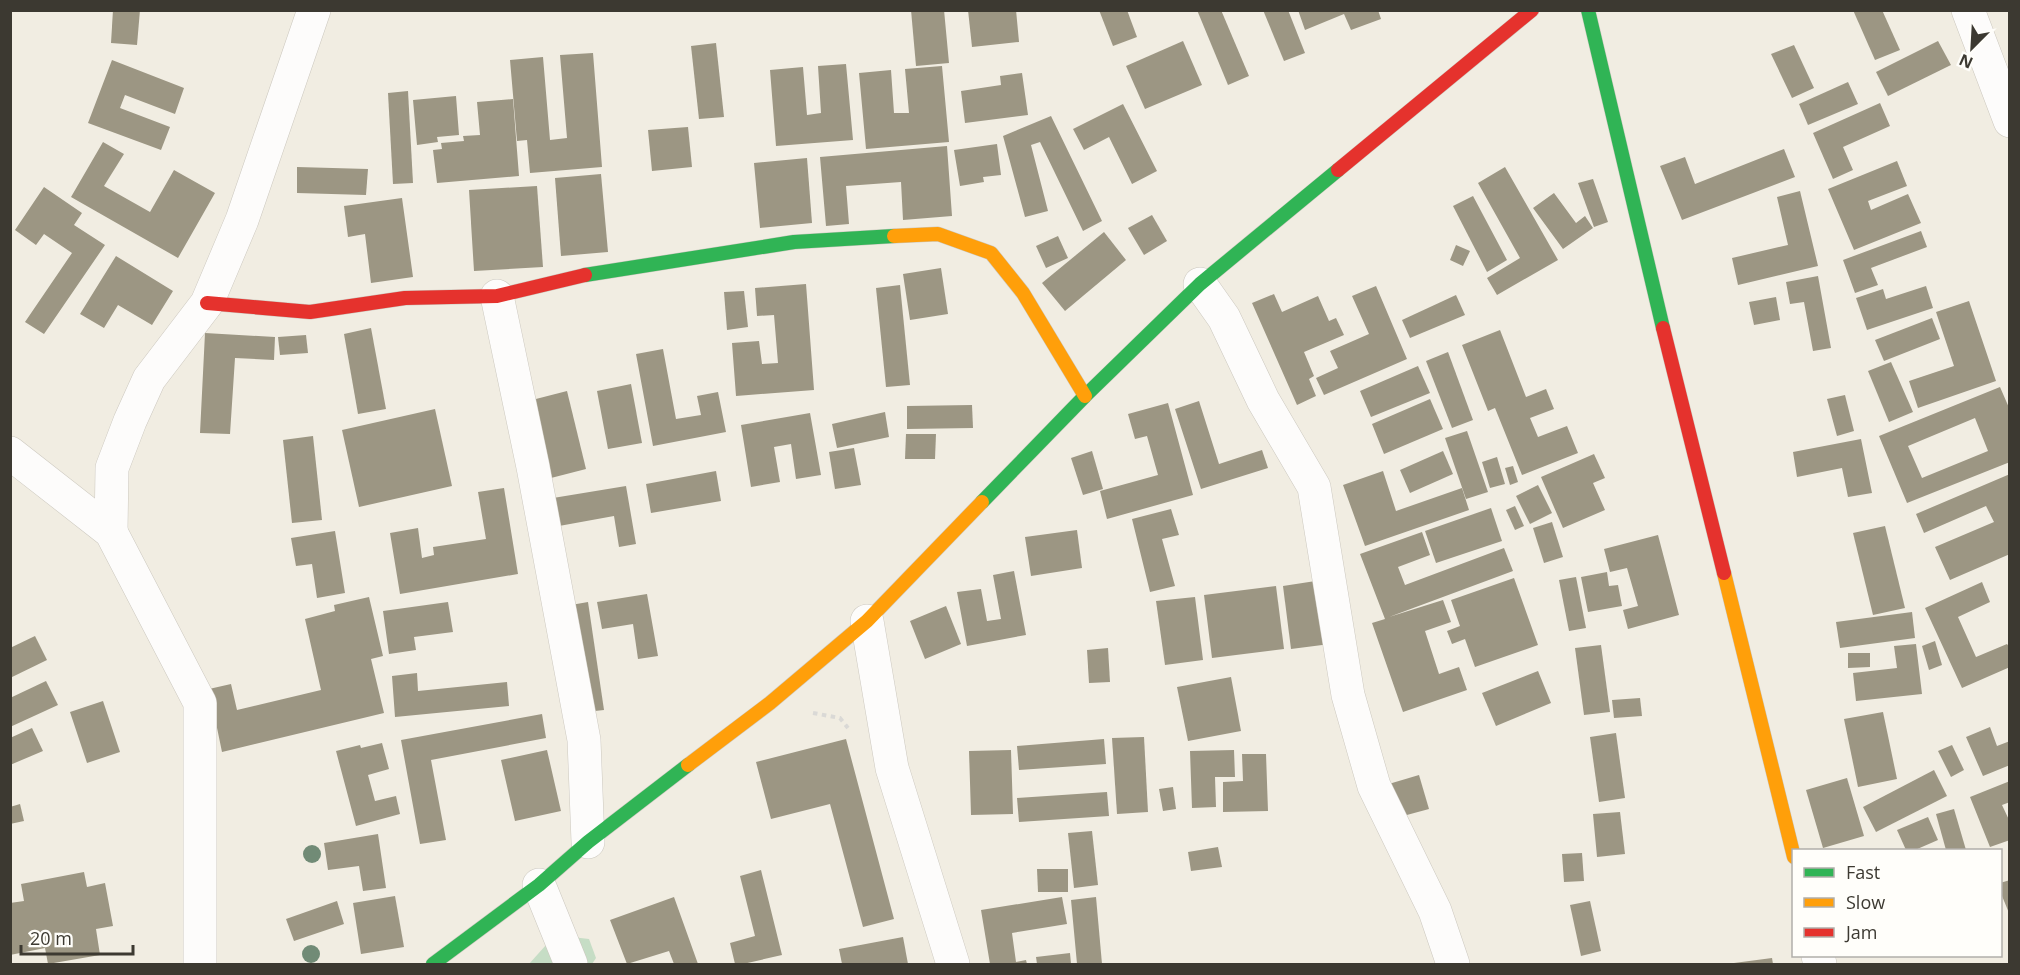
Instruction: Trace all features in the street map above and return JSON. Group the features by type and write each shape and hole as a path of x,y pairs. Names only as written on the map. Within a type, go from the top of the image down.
{"street":[{"path":"111,532 112,468 130,421 149,379 207,303 242,220 314,10"},
{"path":"433,964 539,885 588,842 770,704 867,621 1085,396 1200,284 1532,10"},
{"path":"1588,10 1680,398 1792,849"},
{"path":"1968,10 2010,121"},
{"path":"207,303 310,312 405,298 497,296 599,272 794,242 938,234 991,253 1023,293 1085,396"},
{"path":"1200,284 1224,318 1263,400 1314,487 1348,695 1374,786 1435,911 1453,964"},
{"path":"497,296 533,468 584,740 588,842"},
{"path":"10,453 111,532 200,703 200,964"},
{"path":"867,621 892,768 953,964"},
{"path":"539,885 571,964"}],"path":[{"path":"770,704 840,718 856,735"}],"green space":[{"path":"555,935 589,939 596,958 592,964 529,964"}],"building":[{"path":"113,10 140,10 137,45 111,43"},
{"path":"911,10 944,10 949,63 916,66"},
{"path":"968,10 1016,10 1019,42 972,47"},
{"path":"1099,10 1127,10 1137,37 1113,46"},
{"path":"1197,10 1221,10 1249,76 1228,85"},
{"path":"1263,10 1288,10 1305,53 1284,61"},
{"path":"1298,10 1378,10 1381,19 1351,30 1344,14 1305,30"},
{"path":"1853,10 1882,10 1900,50 1875,60"},
{"path":"1183,41 1202,85 1145,109 1126,66"},
{"path":"1938,41 1951,65 1888,96 1876,72"},
{"path":"716,43 724,117 699,119 691,46"},
{"path":"1794,45 1814,88 1792,98 1771,54"},
{"path":"593,53 602,167 530,173 527,140 517,141 510,60 543,57 550,140 567,138 560,55"},
{"path":"112,60 184,88 175,114 125,95 120,108 170,127 161,150 88,123"},
{"path":"846,64 853,140 776,146 770,70 803,67 807,115 821,113 818,66"},
{"path":"942,66 949,142 866,149 859,73 891,70 894,113 909,113 905,69"},
{"path":"1022,73 1028,115 965,123 961,91 1001,85 1000,76"},
{"path":"1848,82 1858,104 1808,125 1799,104"},
{"path":"408,91 413,183 393,184 388,93"},
{"path":"456,96 459,135 437,137 438,142 417,145 413,100"},
{"path":"513,99 519,176 437,183 433,150 442,149 441,143 464,141 463,136 480,135 477,102"},
{"path":"1880,103 1890,126 1843,147 1853,170 1833,179 1813,133"},
{"path":"1123,104 1157,171 1132,184 1109,137 1084,150 1073,129"},
{"path":"1051,116 1102,221 1083,231 1040,142 1031,145 1048,211 1025,217 1003,136"},
{"path":"688,127 692,167 652,171 648,130"},
{"path":"103,142 124,154 104,186 150,212 174,170 215,193 178,258 71,197"},
{"path":"997,144 1001,175 983,177 984,182 960,186 954,150"},
{"path":"947,146 952,216 903,220 901,182 846,186 849,224 826,226 820,157"},
{"path":"1784,149 1795,177 1682,220 1660,166 1685,157 1695,184"},
{"path":"807,158 812,223 760,228 754,163"},
{"path":"1897,161 1907,186 1868,201 1871,210 1908,194 1921,223 1854,250 1828,189"},
{"path":"297,167 368,169 366,195 297,193"},
{"path":"1505,167 1558,260 1497,295 1487,278 1520,258 1478,183"},
{"path":"601,174 608,252 561,256 555,178"},
{"path":"1593,179 1608,222 1594,227 1578,183"},
{"path":"537,186 543,267 474,271 469,190"},
{"path":"44,187 82,213 74,225 105,245 44,334 25,322 72,253 44,234 36,245 15,230"},
{"path":"1800,191 1818,266 1738,285 1732,258 1788,245 1777,197"},
{"path":"1554,193 1576,223 1585,216 1593,228 1563,249 1533,208"},
{"path":"1473,196 1507,260 1487,272 1453,206"},
{"path":"402,198 413,277 371,283 365,234 348,237 344,206"},
{"path":"1152,215 1167,241 1144,255 1128,228"},
{"path":"1921,231 1927,247 1871,268 1878,285 1855,293 1843,260"},
{"path":"1104,232 1126,260 1065,311 1042,283"},
{"path":"1058,236 1068,258 1046,268 1036,246"},
{"path":"1456,245 1470,251 1463,266 1450,260"},
{"path":"116,256 173,291 152,325 118,305 104,328 80,314"},
{"path":"941,268 948,314 910,320 903,274"},
{"path":"1818,276 1831,348 1813,351 1804,302 1790,304 1786,282"},
{"path":"806,284 814,390 736,396 732,343 759,341 762,364 778,363 774,315 757,316 755,288"},
{"path":"900,285 910,385 886,387 876,288"},
{"path":"1376,286 1407,359 1324,395 1316,378 1338,368 1330,351 1369,334 1352,296"},
{"path":"1926,286 1933,308 1867,330 1856,298 1883,289 1886,299"},
{"path":"744,291 748,327 727,330 724,292"},
{"path":"1274,294 1282,312 1318,296 1329,321 1336,318 1344,335 1304,352 1314,376 1309,379 1316,396 1297,405 1252,303"},
{"path":"1456,295 1465,315 1410,338 1402,320"},
{"path":"1776,297 1780,320 1754,325 1749,302"},
{"path":"1969,301 1996,381 1918,408 1909,381 1954,366 1936,312"},
{"path":"1932,318 1940,339 1884,361 1875,340"},
{"path":"371,328 386,409 358,414 344,334"},
{"path":"1500,330 1526,397 1546,389 1554,409 1530,418 1538,437 1567,426 1578,453 1522,475 1495,408 1488,411 1462,345"},
{"path":"205,333 275,337 274,360 235,358 230,434 200,433"},
{"path":"306,335 308,353 280,355 278,337"},
{"path":"663,349 676,419 701,415 697,396 718,392 726,432 653,446 636,354"},
{"path":"1448,352 1473,420 1452,428 1426,361"},
{"path":"1891,362 1913,412 1889,422 1868,371"},
{"path":"1418,366 1430,393 1371,417 1360,391"},
{"path":"631,384 642,443 608,449 597,391"},
{"path":"2000,387 2010,410 2010,462 1907,503 1879,436","holes":["1975,418 1988,451 1922,478 1908,446"]},
{"path":"567,391 586,469 551,478 532,400"},
{"path":"1845,395 1854,431 1837,436 1827,399"},
{"path":"1430,399 1443,429 1384,454 1372,424"},
{"path":"1199,401 1219,464 1262,450 1268,468 1201,489 1175,409"},
{"path":"1168,403 1193,495 1107,519 1100,491 1158,475 1147,436 1135,439 1128,414"},
{"path":"972,405 973,428 907,429 907,406"},
{"path":"435,409 452,486 359,507 342,430"},
{"path":"885,412 889,437 837,448 832,424"},
{"path":"810,413 821,475 796,479 791,444 774,447 780,482 751,487 741,425"},
{"path":"1467,431 1488,492 1466,499 1445,438"},
{"path":"906,434 936,434 935,459 905,459"},
{"path":"313,436 322,520 292,523 283,440"},
{"path":"1861,439 1872,493 1848,497 1842,468 1797,477 1793,452"},
{"path":"854,448 861,485 835,489 829,452"},
{"path":"1092,451 1103,489 1083,495 1071,458"},
{"path":"1443,451 1453,474 1410,493 1400,470"},
{"path":"1594,454 1605,478 1593,483 1605,510 1563,528 1541,477"},
{"path":"1497,457 1505,484 1490,488 1482,462"},
{"path":"1513,466 1518,482 1510,485 1505,468"},
{"path":"716,471 721,501 651,513 646,484"},
{"path":"1383,471 1396,511 1462,488 1469,510 1365,546 1343,485"},
{"path":"2010,474 2010,554 1950,580 1935,547 1994,522 1986,506 1924,533 1916,514"},
{"path":"1538,485 1552,513 1530,524 1516,496"},
{"path":"626,486 636,544 619,547 614,516 559,526 553,498"},
{"path":"504,488 518,574 400,594 390,533 418,528 422,558 434,555 433,547 486,539 478,492"},
{"path":"1515,506 1524,526 1515,530 1506,510"},
{"path":"1491,508 1502,541 1436,563 1425,531"},
{"path":"1171,509 1179,535 1162,539 1175,586 1150,592 1132,519"},
{"path":"1552,522 1563,557 1544,563 1533,528"},
{"path":"1885,526 1905,608 1873,615 1853,533"},
{"path":"1077,530 1082,568 1031,576 1025,537"},
{"path":"335,531 345,593 317,598 312,564 296,566 291,538"},
{"path":"1422,532 1430,555 1398,567 1405,585 1504,548 1513,571 1389,617 1443,600 1451,622 1425,631 1439,674 1459,667 1467,690 1403,712 1372,623 1385,619 1360,554"},
{"path":"1658,535 1679,615 1628,629 1623,610 1638,606 1627,568 1610,572 1604,549"},
{"path":"1014,571 1026,635 967,646 957,592 981,589 987,621 1001,619 993,575"},
{"path":"1607,572 1609,586 1618,585 1622,606 1588,612 1581,577"},
{"path":"1576,577 1586,628 1569,631 1559,580"},
{"path":"1514,578 1538,645 1475,667 1465,639 1452,644 1447,631 1460,626 1451,600"},
{"path":"1322,580 1330,644 1291,649 1283,586"},
{"path":"1982,582 1990,602 1958,617 1976,657 2007,644 2010,648 2010,667 1962,688 1925,608"},
{"path":"1276,586 1284,649 1212,658 1204,595"},
{"path":"647,594 658,656 638,659 633,624 602,629 597,602"},
{"path":"369,597 383,656 371,659 384,713 222,752 209,689 231,684 237,710 321,690 305,619 335,611 334,605"},
{"path":"1195,597 1203,660 1165,665 1156,601"},
{"path":"448,602 453,632 414,637 416,650 389,654 383,611"},
{"path":"588,602 604,710 586,712 571,605"},
{"path":"946,606 961,644 925,659 910,621"},
{"path":"1912,612 1915,638 1840,648 1836,622"},
{"path":"35,636 47,660 10,678 10,648"},
{"path":"1935,641 1942,665 1929,670 1922,646"},
{"path":"1916,644 1922,694 1856,701 1853,673 1897,668 1894,646"},
{"path":"1601,645 1610,712 1584,715 1575,648"},
{"path":"1108,648 1110,682 1089,683 1087,650"},
{"path":"1848,653 1870,653 1870,667 1848,668"},
{"path":"1538,671 1551,703 1496,726 1482,693"},
{"path":"417,673 418,691 507,682 509,706 395,717 392,676"},
{"path":"1231,677 1241,731 1188,741 1177,687"},
{"path":"46,681 58,705 10,727 10,698"},
{"path":"1640,698 1642,716 1614,718 1612,700"},
{"path":"103,701 120,752 87,763 70,712"},
{"path":"1883,712 1897,779 1858,787 1844,719"},
{"path":"542,714 546,738 431,760 446,840 420,844 401,740"},
{"path":"1990,727 1997,746 2010,741 2010,765 1983,776 1966,737"},
{"path":"32,728 43,751 10,765 10,738"},
{"path":"1616,733 1625,798 1599,802 1590,737"},
{"path":"1144,737 1148,812 1117,814 1112,738"},
{"path":"846,739 894,919 863,927 830,804 771,819 756,762"},
{"path":"1104,739 1106,764 1019,770 1017,746"},
{"path":"382,743 389,769 368,775 375,801 396,796 400,814 356,826 336,751"},
{"path":"1952,745 1964,770 1951,777 1938,751"},
{"path":"547,750 561,811 515,821 501,760"},
{"path":"1011,750 1013,814 971,815 969,751"},
{"path":"1234,750 1235,777 1215,777 1216,807 1192,808 1190,751"},
{"path":"1242,754 1266,754 1268,811 1223,812 1223,782 1243,781"},
{"path":"1934,770 1947,796 1876,832 1863,807"},
{"path":"1419,775 1429,809 1392,819 1382,786"},
{"path":"1847,778 1864,836 1823,848 1806,790"},
{"path":"2010,781 2010,802 2002,805 2010,822 2010,840 1990,847 1970,797"},
{"path":"1173,787 1176,809 1163,811 1159,789"},
{"path":"1107,792 1109,816 1019,822 1017,798"},
{"path":"20,804 24,821 10,824 10,807"},
{"path":"1954,809 1966,849 1946,849 1936,814"},
{"path":"1620,812 1625,854 1597,857 1593,814"},
{"path":"1928,817 1938,840 1917,849 1906,849 1897,830"},
{"path":"1092,831 1098,885 1074,888 1068,833"},
{"path":"378,834 386,888 363,891 359,866 328,870 324,843"},
{"path":"1218,847 1222,867 1191,871 1188,852"},
{"path":"1582,853 1584,881 1564,882 1562,854"},
{"path":"1037,869 1068,869 1068,892 1038,892"},
{"path":"761,870 782,955 735,964 730,943 755,936 740,876"},
{"path":"84,872 87,887 105,883 113,926 96,929 100,955 48,964 45,948 10,955 10,903 24,901 21,884"},
{"path":"2010,880 2010,913 2002,896 2002,882"},
{"path":"395,896 404,947 361,954 353,903"},
{"path":"674,897 698,964 674,964 669,951 627,964 610,920"},
{"path":"1062,897 1067,924 1012,933 1016,962 1026,960 1027,964 990,964 981,910"},
{"path":"1096,897 1102,964 1077,964 1071,900"},
{"path":"337,901 344,924 294,941 286,919"},
{"path":"1590,901 1601,951 1581,956 1570,905"},
{"path":"903,937 908,964 842,964 839,949"},
{"path":"1070,953 1071,964 1037,964 1036,957"},
{"path":"1772,958 1773,964 1734,964 1734,963"}],"traffic: fast":[{"path":"1588,10 1663,328"},
{"path":"982,502 1085,396 1200,284 1338,170"},
{"path":"585,275 794,242 894,236"},
{"path":"433,964 539,885 588,842 688,765"}],"traffic: slow":[{"path":"894,236 938,234 991,253 1023,293 1085,396"},
{"path":"688,765 770,703 867,621 982,502"},
{"path":"1724,573 1792,849"}],"traffic: jam":[{"path":"1338,170 1532,10"},
{"path":"207,303 310,312 405,298 497,296 585,275"},
{"path":"1663,328 1724,573"}]}
